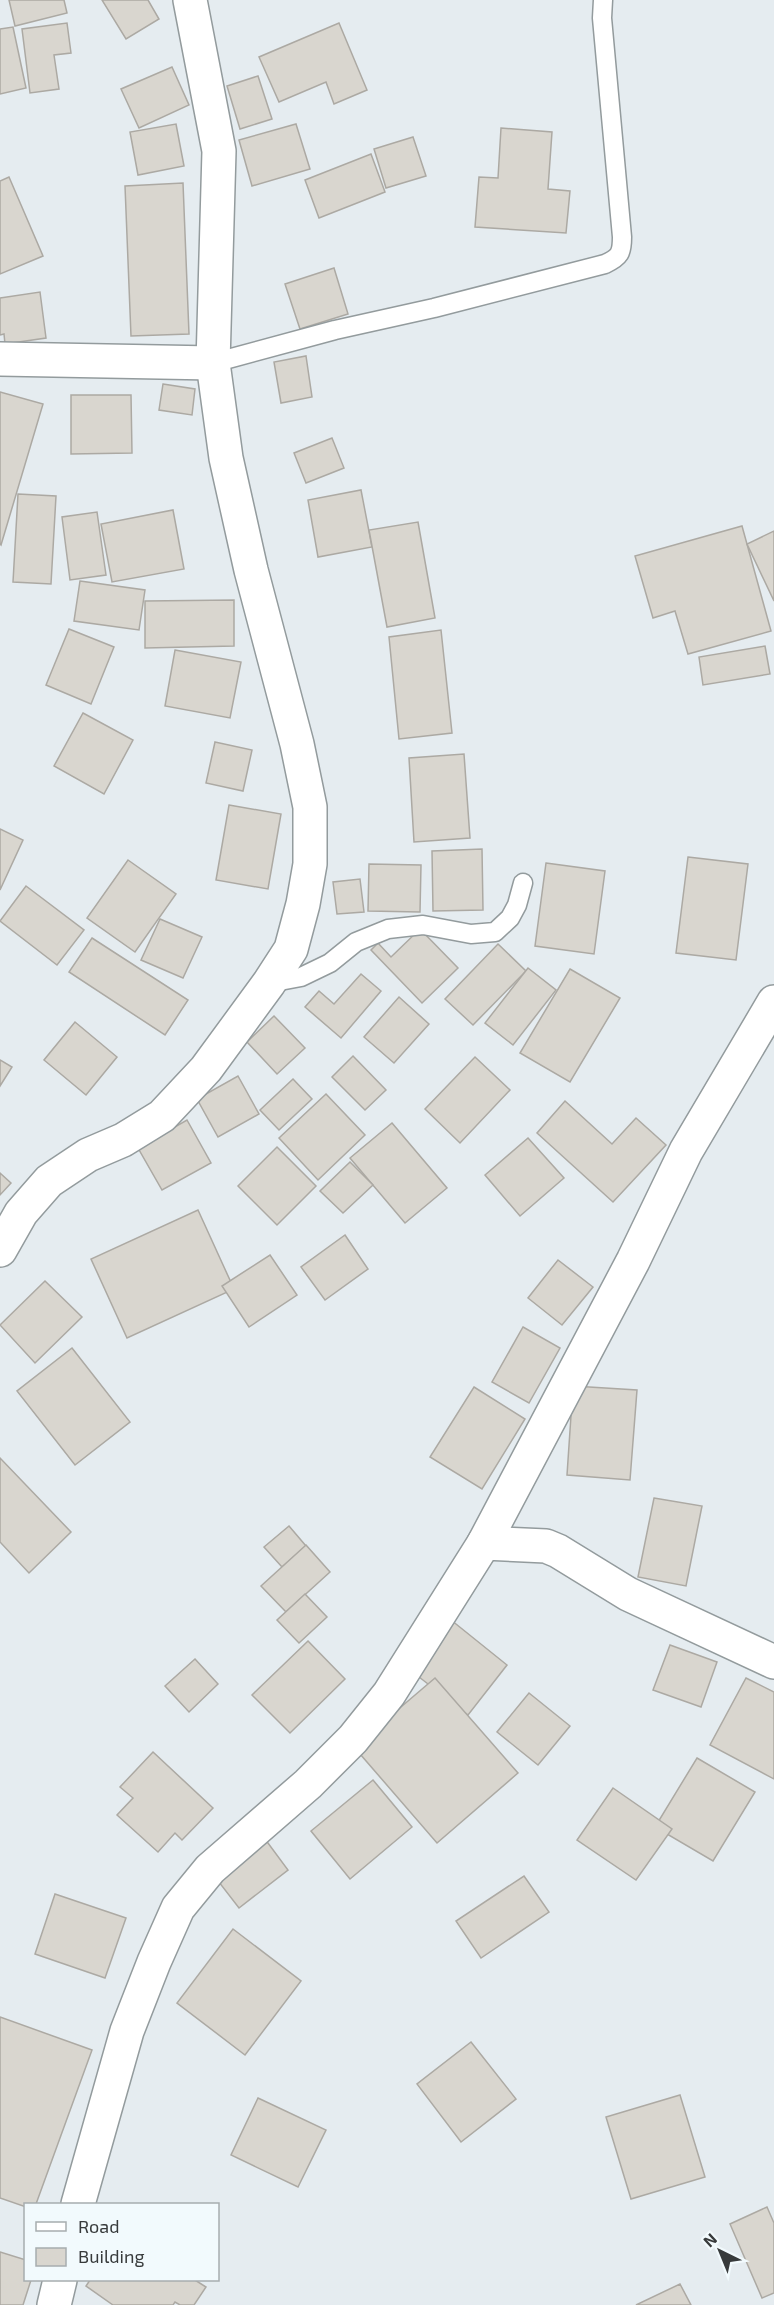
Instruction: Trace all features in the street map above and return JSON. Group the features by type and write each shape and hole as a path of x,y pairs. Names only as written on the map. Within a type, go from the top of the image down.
{"street":[{"path":"0,1250 21,1213 49,1181 88,1155 123,1140 162,1116 206,1069 291,949 303,904 310,864 310,807 297,744 251,570 226,458 213,363 219,152 190,0"},
{"path":"0,359 213,363"},
{"path":"79,2203 127,2031 178,1908 210,1869 308,1784 353,1739 389,1694 484,1543 628,1271 686,1151 774,1002"},
{"path":"484,1543 546,1546 628,1594 774,1662"},
{"path":"54,2305 60,2281"}],"lane":[{"path":"213,363 335,330 434,308 605,264 620,255 622,237 603,29 603,0"},
{"path":"269,983 301,976 330,963 356,942 388,929 423,925 471,934 495,932 510,918 517,906 523,883"}],"building":[{"path":"9,0 64,0 67,13 15,26"},
{"path":"102,0 148,0 159,19 126,39"},
{"path":"67,23 71,53 54,55 59,89 30,93 22,29"},
{"path":"339,23 367,90 334,104 326,82 279,102 259,57"},
{"path":"13,27 26,88 0,94 0,29"},
{"path":"172,67 189,105 139,128 121,89"},
{"path":"258,76 272,119 240,129 227,86"},
{"path":"176,124 184,166 138,175 130,132"},
{"path":"296,124 310,169 252,186 239,140"},
{"path":"501,128 552,132 548,189 570,191 566,233 475,227 479,177 498,178"},
{"path":"413,137 426,176 386,188 374,149"},
{"path":"371,154 385,192 319,218 305,180"},
{"path":"9,177 43,256 0,274 0,181"},
{"path":"183,183 189,334 131,336 125,186"},
{"path":"334,268 348,314 300,329 285,284"},
{"path":"40,292 46,338 5,344 4,334 0,335 0,298"},
{"path":"306,356 312,397 281,403 274,362"},
{"path":"163,384 195,389 192,415 159,410"},
{"path":"0,392 43,404 1,545 0,544"},
{"path":"71,395 131,395 132,453 71,454"},
{"path":"332,438 344,468 306,483 294,453"},
{"path":"361,490 372,547 318,557 308,500"},
{"path":"18,494 56,496 51,584 13,582"},
{"path":"173,510 184,569 112,582 101,524"},
{"path":"97,512 106,575 70,580 62,517"},
{"path":"418,522 435,618 387,627 369,530"},
{"path":"742,526 771,631 688,654 675,611 653,618 635,556"},
{"path":"774,531 774,601 747,544"},
{"path":"80,581 145,590 139,630 74,621"},
{"path":"234,600 234,646 145,648 145,601"},
{"path":"69,629 114,647 91,704 46,685"},
{"path":"441,630 452,733 399,739 389,637"},
{"path":"765,646 770,674 703,685 699,657"},
{"path":"175,650 241,662 230,718 165,706"},
{"path":"83,713 133,740 104,794 54,766"},
{"path":"215,742 252,750 243,791 206,783"},
{"path":"464,754 470,838 414,842 409,758"},
{"path":"229,805 281,814 268,889 216,880"},
{"path":"0,829 23,840 0,890"},
{"path":"482,849 483,910 433,911 432,851"},
{"path":"688,857 748,864 736,960 676,953"},
{"path":"128,860 176,894 135,952 87,918"},
{"path":"546,863 605,871 594,954 535,946"},
{"path":"369,864 421,865 420,912 368,911"},
{"path":"360,879 364,912 337,914 333,882"},
{"path":"26,886 84,930 57,965 0,921"},
{"path":"160,919 202,937 183,978 141,960"},
{"path":"420,929 458,968 422,1003 371,950 378,943 391,957"},
{"path":"92,938 188,1000 165,1035 69,972"},
{"path":"498,944 526,971 473,1025 445,999"},
{"path":"528,968 556,990 513,1045 485,1023"},
{"path":"570,969 620,998 570,1082 520,1053"},
{"path":"361,974 381,991 341,1038 305,1007 319,991 334,1004"},
{"path":"399,997 429,1024 394,1063 364,1037"},
{"path":"274,1016 305,1048 277,1074 247,1042"},
{"path":"75,1022 117,1057 86,1095 44,1060"},
{"path":"353,1056 386,1090 365,1110 332,1077"},
{"path":"475,1057 510,1090 460,1143 425,1109"},
{"path":"0,1060 12,1067 0,1086"},
{"path":"238,1076 259,1114 218,1137 197,1099"},
{"path":"293,1079 312,1099 279,1130 260,1110"},
{"path":"326,1094 365,1135 318,1180 279,1138"},
{"path":"565,1101 612,1144 636,1118 666,1145 613,1202 537,1133"},
{"path":"187,1120 211,1163 162,1190 138,1148"},
{"path":"392,1123 447,1188 405,1223 350,1158"},
{"path":"528,1138 564,1178 520,1216 485,1175"},
{"path":"277,1147 316,1186 277,1225 238,1186"},
{"path":"350,1162 373,1185 343,1213 320,1191"},
{"path":"0,1173 11,1183 0,1195"},
{"path":"198,1210 234,1289 127,1338 91,1259"},
{"path":"345,1235 368,1269 325,1300 301,1267"},
{"path":"270,1255 297,1295 249,1327 222,1286"},
{"path":"558,1260 593,1287 562,1325 528,1298"},
{"path":"45,1281 82,1317 35,1363 0,1325"},
{"path":"523,1327 560,1348 529,1403 492,1382"},
{"path":"72,1348 130,1422 75,1465 17,1391"},
{"path":"573,1386 637,1390 630,1480 567,1475"},
{"path":"474,1387 525,1419 482,1489 430,1457"},
{"path":"0,1458 71,1532 29,1573 0,1542"},
{"path":"654,1498 702,1506 686,1586 638,1577"},
{"path":"289,1526 306,1546 282,1567 264,1547"},
{"path":"306,1545 330,1572 286,1612 261,1586"},
{"path":"305,1594 327,1617 299,1643 277,1620"},
{"path":"451,1620 507,1665 468,1715 410,1670"},
{"path":"308,1641 345,1679 290,1733 252,1695"},
{"path":"670,1645 717,1662 701,1707 653,1690"},
{"path":"195,1659 218,1684 189,1712 165,1686"},
{"path":"435,1678 518,1773 437,1843 354,1747"},
{"path":"746,1678 774,1692 774,1779 710,1745"},
{"path":"529,1693 570,1726 538,1765 497,1732"},
{"path":"153,1752 213,1808 182,1840 175,1833 158,1852 117,1815 133,1798 120,1787"},
{"path":"697,1758 755,1792 713,1861 655,1827"},
{"path":"373,1780 412,1827 350,1879 311,1831"},
{"path":"613,1788 672,1829 636,1880 577,1840"},
{"path":"265,1839 288,1870 239,1908 215,1877"},
{"path":"524,1876 549,1912 481,1958 456,1921"},
{"path":"55,1894 126,1918 105,1978 35,1954"},
{"path":"233,1929 301,1981 245,2055 177,2003"},
{"path":"0,2017 92,2050 36,2203 24,2203 24,2206 0,2198"},
{"path":"471,2042 516,2099 461,2142 417,2084"},
{"path":"680,2095 705,2177 631,2199 606,2117"},
{"path":"258,2098 326,2130 298,2187 231,2155"},
{"path":"767,2207 774,2223 774,2293 762,2298 730,2224"},
{"path":"0,2252 24,2259 24,2281 31,2281 23,2305 0,2305"},
{"path":"89,2281 197,2281 206,2287 194,2305 180,2305 175,2302 173,2305 113,2305 86,2286"},
{"path":"680,2284 691,2305 636,2305"}]}
